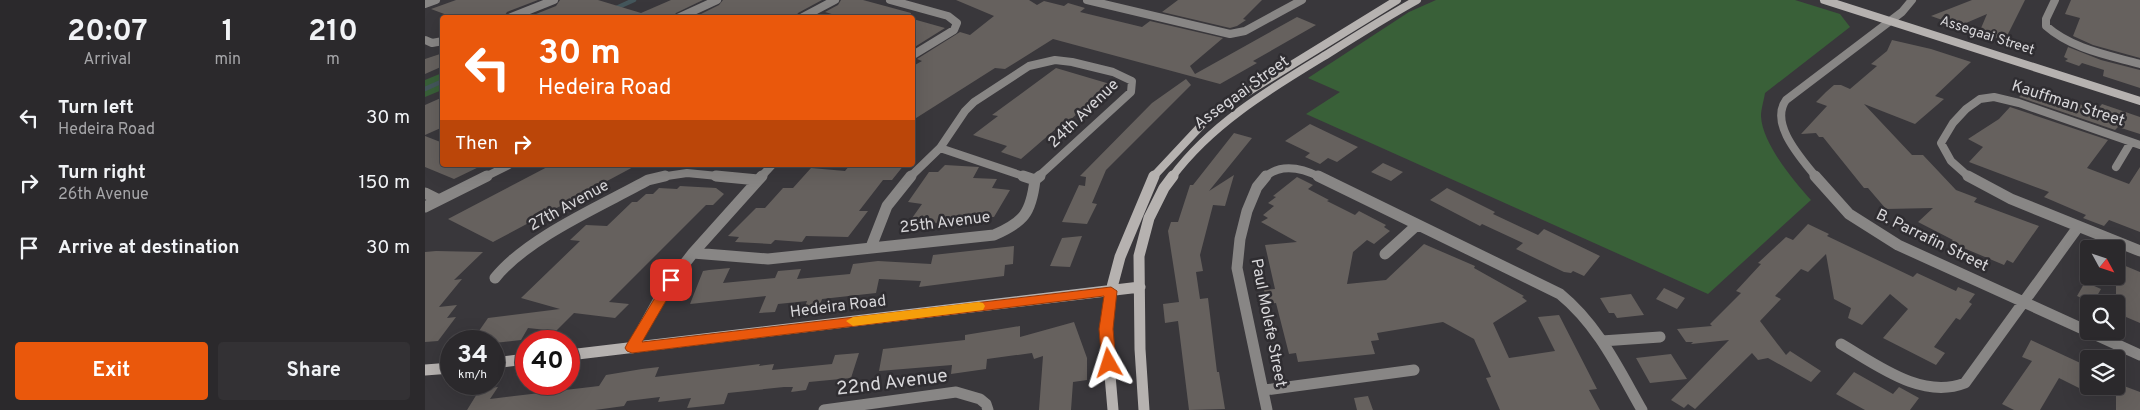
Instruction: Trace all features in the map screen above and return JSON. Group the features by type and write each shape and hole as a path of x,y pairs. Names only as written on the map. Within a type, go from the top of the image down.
{"street":[{"path":"425,4 436,0"},
{"path":"516,15 554,0"},
{"path":"684,15 717,0"},
{"path":"807,15 835,0"},
{"path":"890,0 948,16 957,23 954,30 915,54"},
{"path":"1087,0 1230,34 1245,31 1297,1"},
{"name":"Assegaai Street","path":"1113,410 1106,329 1111,291 1120,257 1151,179 1212,114 1397,0"},
{"name":"Assegaai Street","path":"1144,410 1138,334 1140,252 1150,217 1161,194 1189,154 1233,116 1255,100 1417,0"},
{"name":"Assegaai Street","path":"1824,0 2140,101"},
{"name":"B. Parrafin Street","path":"1912,0 1902,12 1786,100 1779,111 1781,124 1791,141 1831,196 1867,228 1898,245 2140,355"},
{"path":"2055,0 2046,20 2046,26 2050,31 2081,45 2140,64"},
{"path":"427,43 440,41"},
{"name":"24th Avenue","path":"940,148 965,111 974,102 1038,61 1059,59 1071,61 1120,75 1132,82 1131,92 1035,180"},
{"name":"Kauffman Street","path":"2116,167 2135,144 2022,104 1994,98 1979,100 1944,135 1941,143 1947,156 1959,170 1974,181 2140,252"},
{"path":"940,148 1035,180"},
{"name":"25th Avenue","path":"871,247 887,206 917,169 940,148"},
{"path":"425,207 505,167"},
{"path":"632,348 664,290 693,254 770,167"},
{"name":"Paul Molefe Street","path":"1267,410 1265,390 1237,268 1238,244 1254,189 1261,180 1279,169 1302,169 1560,294 1584,315 1602,341 1643,410"},
{"name":"27th Avenue","path":"495,278 507,263 531,245 648,180 672,174 687,173 758,180"},
{"name":"25th Avenue","path":"693,254 768,259 994,234 1018,224 1029,213 1035,180"},
{"path":"425,193 439,200"},
{"path":"1385,254 1417,225"},
{"path":"1841,344 1912,381 1943,390 1956,389 1965,383 2078,226"},
{"name":"Hedeira Road","path":"580,354 1140,287"},
{"path":"1602,341 1660,337"},
{"path":"425,370 440,369"},
{"path":"1265,390 1414,370"},
{"name":"22nd Avenue","path":"824,410 956,392 980,399 986,404 988,410"}],"green space":[{"path":"1436,0 1795,0 1840,14 1850,27 1765,93 1761,110 1763,127 1773,149 1788,172 1811,200 1708,294 1306,114 1340,92 1308,78 1409,12"},
{"path":"440,74 440,91 425,97 425,80"}],"building":[{"path":"456,0 538,0 507,12 505,15 447,15 431,9"},
{"path":"560,0 598,0 641,13 671,0 703,0 674,15 534,15 556,6"},
{"path":"723,0 822,0 797,15 699,15 719,5"},
{"path":"841,0 863,0 911,13 911,15 835,15 825,12 838,5"},
{"path":"956,0 1029,0 1037,5 1044,1 1064,6 1068,3 1085,8 1080,12 1142,27 1150,21 1223,38 1190,66 1195,74 1297,17 1316,25 1253,61 1257,63 1220,84 1053,39 1005,69 995,68 915,119 915,65 922,61 917,59 960,32 970,35 994,16"},
{"path":"1178,0 1262,0 1243,19 1246,20 1230,28 1162,12"},
{"path":"1972,0 2025,0 2005,40 1979,33 1987,14 1959,26 1931,16"},
{"path":"2071,0 2140,0 2140,58 2093,45 2073,36 2080,18 2065,14"},
{"path":"915,20 945,28 915,47"},
{"path":"1892,40 1931,49 1971,62 1935,96 1944,99 1915,124 1864,104 1912,155 1923,155 1956,190 1977,198 1974,202 2039,226 2013,263 2007,260 2004,265 1966,249 1918,222 1933,208 1886,209 1868,188 1864,188 1823,137 1819,137 1816,133 1801,134 1827,106 1816,102 1834,85 1841,85 1850,89 1877,66 1871,64 1887,51"},
{"path":"2068,47 2101,60 2140,70 2140,88 2103,76 2104,70 2082,63 2079,66 2065,61 2068,59 2064,57"},
{"path":"440,54 440,67 425,74 425,59"},
{"path":"1056,68 1110,84 1069,121 1066,120 1021,159 1001,152 1007,146 973,135 998,116 992,115"},
{"path":"1186,79 1191,85 1106,170 1092,203 1097,204 1087,224 1062,222 1079,185 1085,186 1086,177 1080,176 1152,103"},
{"path":"2029,87 2097,110 2102,104 2140,117 2140,134 2118,127 2115,130 2019,97"},
{"path":"440,98 440,128 425,135 425,105"},
{"path":"2010,107 2108,140 2087,168 2129,184 2140,167 2140,232 2109,220 2104,226 2083,218 2086,215 2044,197 2049,192 1969,162 1983,147 1968,139 1999,119"},
{"path":"1310,124 1358,147 1337,162 1328,158 1320,164 1305,157 1310,153 1285,141"},
{"path":"1234,133 1252,138 1209,191 1234,175 1225,206 1213,205 1200,255 1203,271 1196,272 1200,299 1208,298 1217,372 1219,372 1225,409 1189,410 1178,321 1165,323 1163,304 1179,302 1168,231 1171,222 1178,222 1190,185 1193,185"},
{"path":"425,136 440,142 440,167 479,167 454,179 425,167"},
{"path":"1383,163 1403,172 1391,181 1371,172"},
{"path":"945,165 979,167 973,178 997,179 992,188 1010,190 994,217 977,216 971,225 910,221 922,204 908,202 929,172 938,172"},
{"path":"547,167 633,167 493,242 448,219"},
{"path":"848,167 902,167 892,180 883,180 859,211 868,211 848,237 806,236 802,242 775,240 771,244 735,242 739,237 728,236 756,208 765,208 783,188 793,188 811,168 845,171"},
{"path":"1297,177 1313,185 1308,189 1329,200 1327,201 1355,215 1359,211 1386,225 1384,227 1390,231 1374,244 1367,240 1353,252 1347,284 1386,280 1424,244 1475,266 1474,268 1524,296 1522,297 1527,301 1493,323 1509,358 1555,351 1538,317 1559,315 1597,389 1589,390 1600,410 1500,410 1486,378 1491,377 1474,339 1443,322 1377,333 1379,340 1371,341 1375,354 1298,362 1296,353 1289,354 1276,303 1267,304 1264,290 1275,289 1265,245 1297,242 1261,222 1268,218 1263,215 1274,206 1268,203 1276,197 1273,196"},
{"path":"680,186 716,188 724,194 713,205 706,205 609,302 629,304 615,318 574,313 557,330 528,328 527,330 515,330 515,341 505,342 505,330 480,330 488,318 560,309 521,298 580,241 570,240 586,225 607,226 632,202 637,202 646,194 653,194 659,188 677,189"},
{"path":"1447,188 1495,212 1493,214 1538,235 1544,229 1600,256 1584,276 1573,271 1571,273 1564,272 1516,249 1523,243 1482,224 1480,226 1430,200"},
{"path":"1808,224 1829,234 1827,236 1913,277 1917,273 1956,291 1958,287 1975,294 1969,302 1972,304 1960,320 1956,318 1934,347 1945,353 1936,365 1883,338 1908,309 1890,294 1862,325 1848,318 1851,308 1834,299 1826,254 1808,272 1801,269 1775,296 1781,299 1760,321 1786,355 1790,351 1821,371 1811,382 1768,358 1758,360 1752,353 1695,409 1688,404 1684,408 1671,400 1729,340 1691,344 1693,342 1686,342 1677,329 1712,326 1710,324 1741,293 1736,291 1761,264 1758,263 1786,237 1793,240"},
{"path":"1082,236 1070,267 1050,266 1062,238"},
{"path":"1014,246 1013,264 1005,265 1004,276 919,287 921,281 879,279 876,293 822,299 820,305 805,307 807,301 778,304 775,312 759,313 766,296 690,304 703,271 730,268 723,283 775,278 778,271 801,269 797,279 850,274 853,264 878,261 931,264 933,255"},
{"path":"425,252 483,252 454,280 462,279 439,307 457,305 447,318 456,317 446,330 440,330 438,341 425,342"},
{"path":"2125,266 2140,272 2140,323 2126,317 2125,320 2125,295 2116,295 2116,285 2125,285"},
{"path":"2083,285 2092,285 2101,289 2098,295 2077,296"},
{"path":"1664,288 1685,298 1677,309 1656,299"},
{"path":"1631,294 1644,315 1617,318 1614,313 1609,313 1600,298"},
{"path":"1074,322 1087,358 1087,380 1073,382 1071,410 1039,410 1043,356 1034,359 1032,353 987,359 986,369 951,374 952,365 879,371 883,349 965,340 965,335 1020,326 1020,337"},
{"path":"2031,340 2080,363 2080,388 2059,378 2040,410 2014,410 2002,404 2032,361 2022,357"},
{"path":"859,353 851,378 809,382 806,390 791,392 793,387 728,393 724,404 687,408 691,398 658,402 660,397 627,401 624,406 595,410 467,410 476,395 493,395 490,399 524,395 580,395 580,388 599,386 606,375 642,369 659,367 655,377 760,364 759,366 774,364 772,370 832,364 835,355"},
{"path":"1671,354 1687,379 1650,383 1636,358"},
{"path":"1854,372 1893,394 1899,387 1919,398 1910,410 1865,410 1836,394"},
{"path":"2125,386 2140,392 2140,410 2116,410 2116,395 2125,395"},
{"path":"1368,396 1373,410 1357,410 1354,398"}],"waterway":[{"path":"614,9 634,0"},
{"path":"425,89 440,82"}],"slow traffic":[{"path":"853,321 979,306"}],"route":[{"path":"671,280 632,348 1111,291 1106,329 1109,363"}]}
